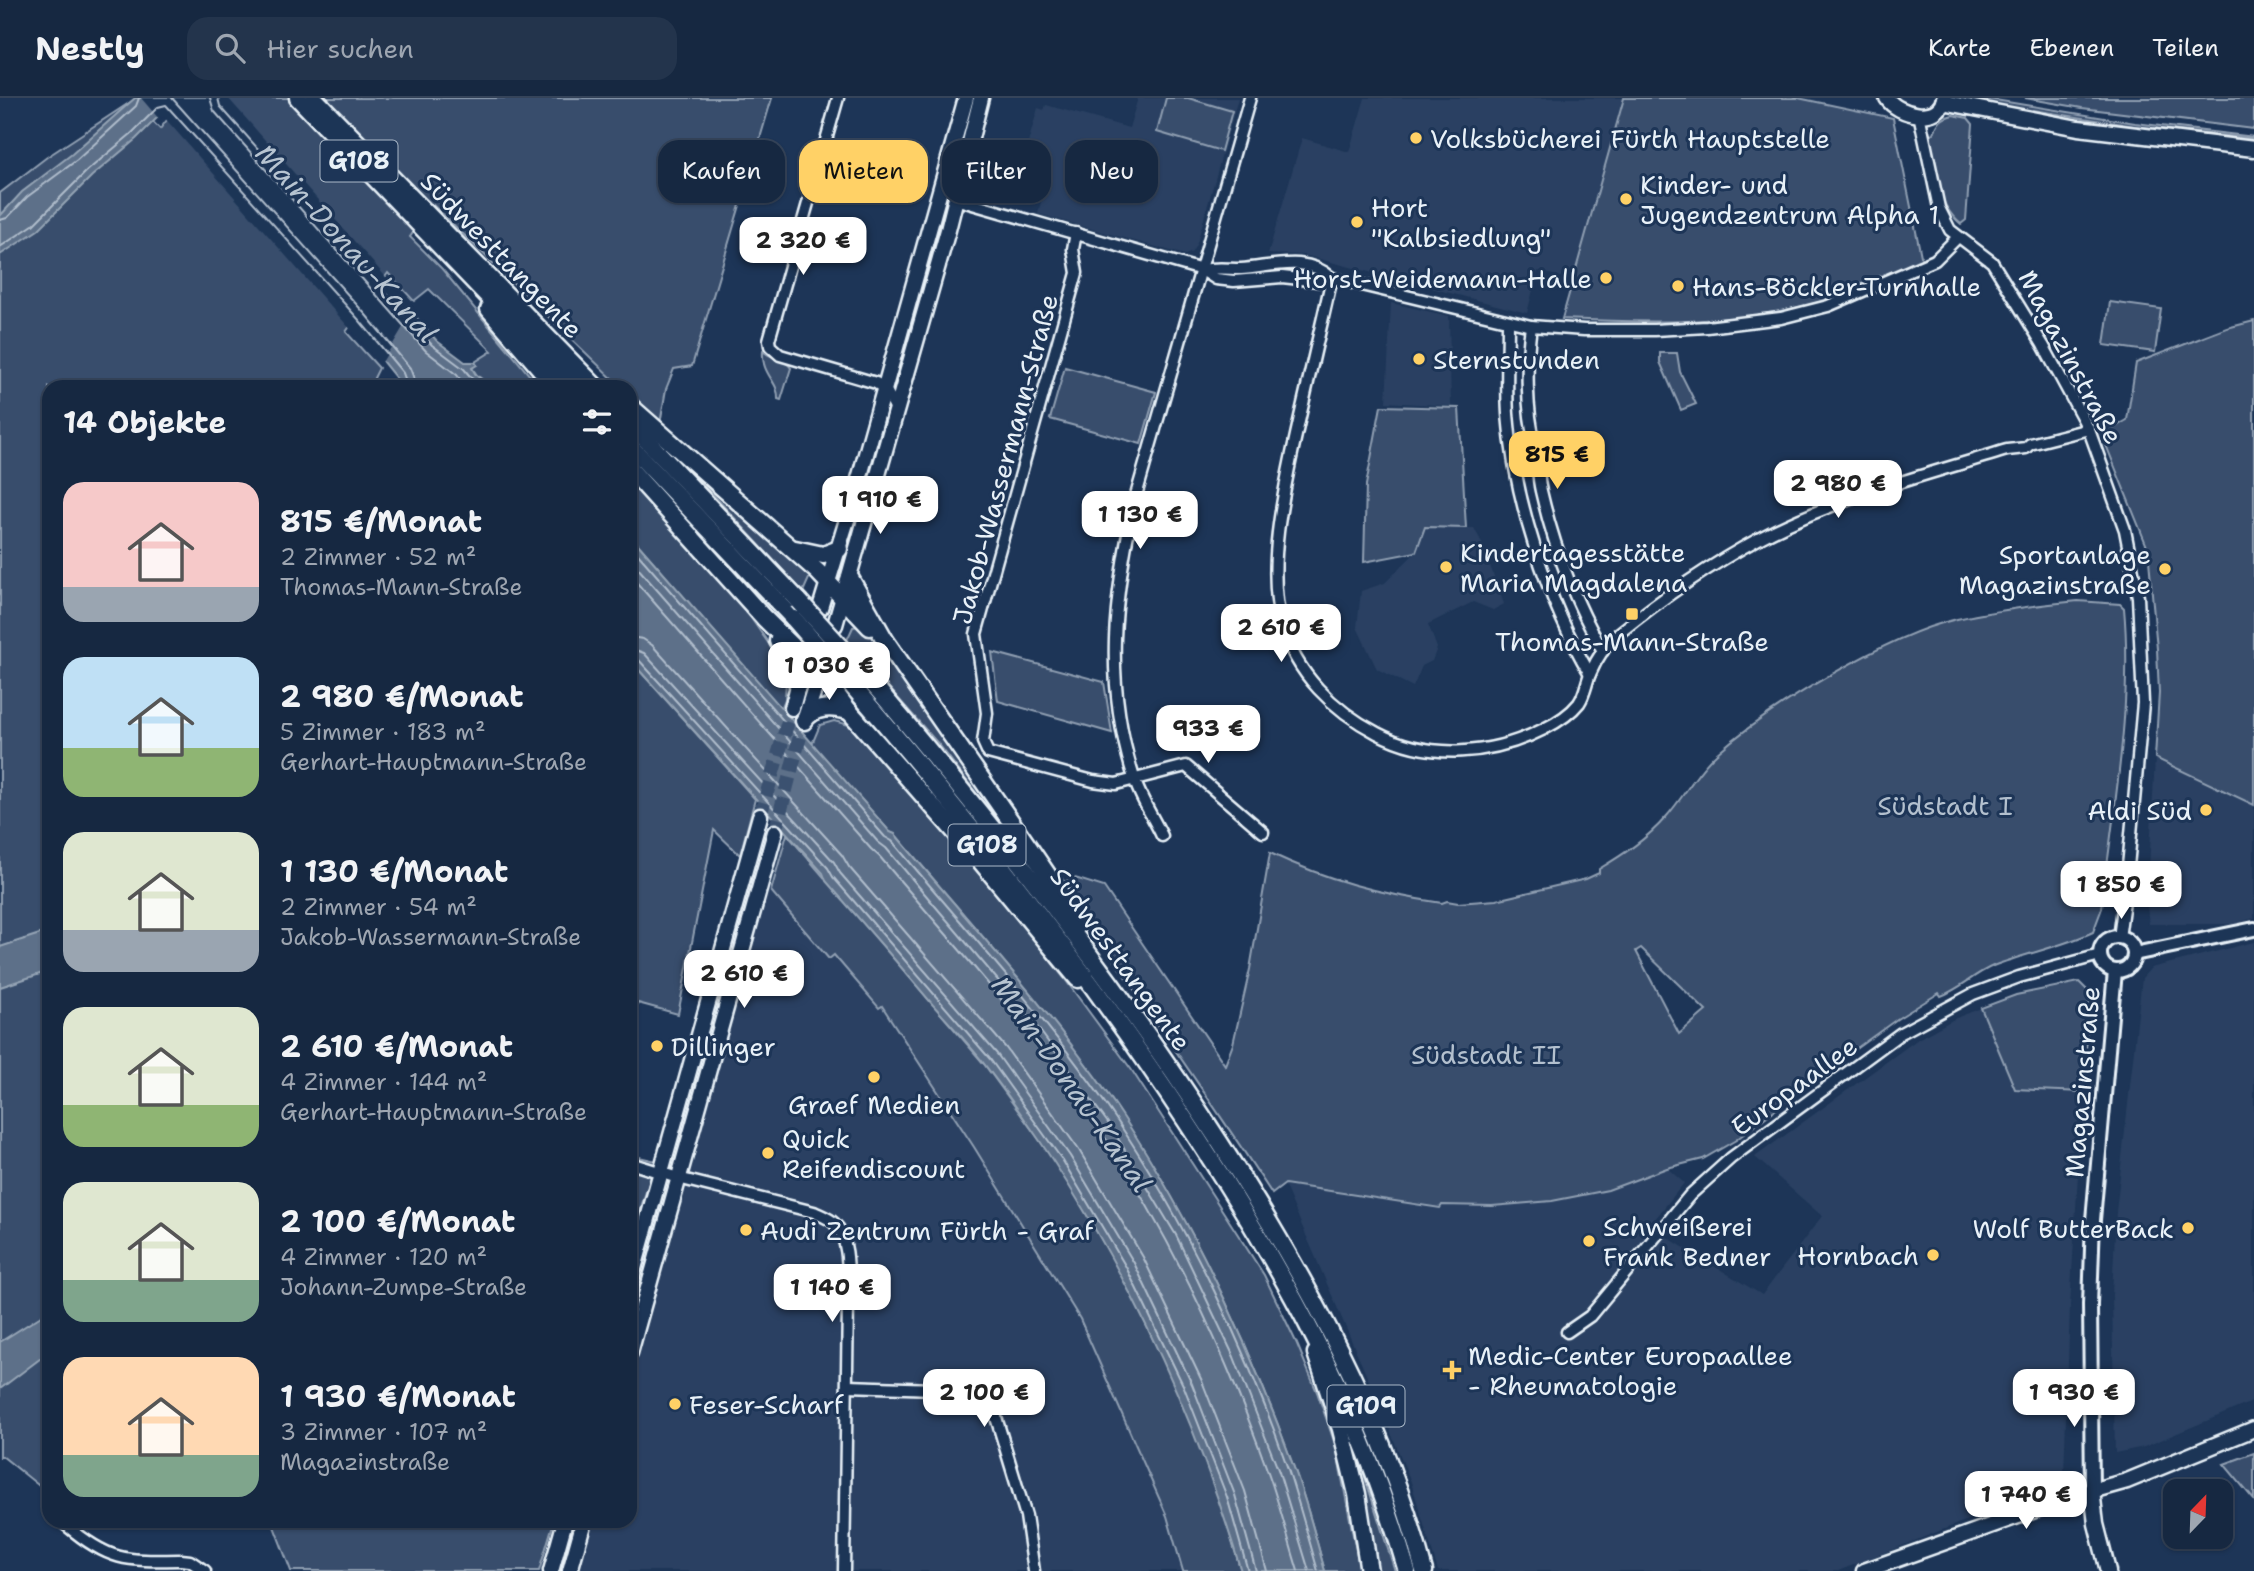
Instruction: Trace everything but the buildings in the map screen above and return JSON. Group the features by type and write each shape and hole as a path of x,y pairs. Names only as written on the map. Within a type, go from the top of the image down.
{"highway":[{"name":"Südwesttangente","path":"298,98 525,313 589,380"},
{"name":"Südwesttangente","path":"314,98 425,219 476,282 568,380"},
{"path":"476,282 489,310 550,380"},
{"path":"525,313 568,346 603,380"},
{"path":"637,412 818,572 885,640"},
{"name":"Südwesttangente","path":"637,430 849,656 1004,841 1090,953 1194,1103 1288,1270 1307,1321 1369,1455 1407,1571"},
{"name":"Südwesttangente","path":"637,453 794,619 843,675 989,848 1120,1024 1231,1190 1331,1330 1365,1402 1395,1478 1424,1571"},
{"path":"637,477 764,618 821,667 849,711 978,858 1062,963 1120,1024"},
{"path":"790,547 823,555 839,549"},
{"path":"850,578 885,640 1068,905 1090,953"},
{"path":"764,618 791,662 799,685"},
{"path":"804,721 810,713 822,709 849,711"},
{"path":"1307,1321 1355,1483 1369,1571"},
{"path":"1420,1554 1431,1571"}],"main road":[{"path":"820,608 885,389 966,98"},
{"path":"970,140 981,98"},
{"path":"1887,98 1897,108 1919,114 1935,114 1943,100 2078,128 2254,149"},
{"path":"835,625 954,203"},
{"path":"792,708 807,654"},
{"path":"804,721 821,667"},
{"path":"637,1257 761,816"},
{"path":"637,1327 775,832"},
{"path":"1864,1571 2092,1490 2127,1481 2254,1429"},
{"path":"2092,1490 2096,1524 2108,1571"},
{"path":"551,1571 563,1528"},
{"path":"570,1571 582,1528"}],"street":[{"path":"838,98 769,340 770,346 780,355 876,383 885,389 896,410"},
{"path":"1161,836 1135,780 1122,730 1114,679 1119,582 1135,499 1250,98"},
{"name":"Magazinstraße","path":"1919,114 1939,208 1957,238 1992,262 2043,345 2089,429 2125,530 2138,597 2143,703 2119,938"},
{"path":"969,203 1202,270 1292,263 1322,269 1332,278 1389,290 1508,322 1584,330 1707,327 1781,318 1828,306 1935,260 1957,238"},
{"name":"Jakob-Wassermann-Straße","path":"1076,233 1073,249 1077,273 976,634 987,713 983,742 988,753 1004,759 1116,784 1186,766 1262,832"},
{"path":"1332,278 1288,471 1275,578 1281,622 1297,663 1328,700 1353,720 1391,740 1422,749 1459,751 1493,748 1547,728 1579,702 1603,650 1616,635 1702,573 1763,537 1828,508 1893,484 2089,429"},
{"path":"1508,322 1508,414 1528,522 1549,591 1590,674"},
{"path":"1531,326 1528,365 1531,424 1540,488 1571,586 1584,619 1603,650"},
{"path":"2134,954 2254,929"},
{"path":"2119,938 2131,945 2134,954 2131,965 2115,971 2105,966 2101,955 2108,940 2119,938"},
{"name":"Europaallee","path":"1567,1332 1590,1316 1690,1195 1721,1167 1901,1032 1973,994 2019,977 2101,955"},
{"name":"Magazinstraße","path":"2092,1490 2090,1305 2093,1220 2115,971"},
{"path":"637,1165 814,1212 833,1222 841,1233 846,1257 848,1387 844,1571"},
{"path":"848,1387 963,1390 984,1399 995,1414 1026,1516 1034,1571"},
{"path":"69,1528 83,1540 122,1560 190,1562 205,1571"}],"shaded area":[{"path":"1138,98 1238,98 1197,243 1192,252 1185,255 1038,214 1041,203 1051,203 1051,140 1029,140 1038,108 1044,110 1046,105 1129,128"},
{"path":"1365,98 1623,98 1572,280 1538,271 1527,313 1304,255 1268,254 1302,138 1349,152"},
{"name":"Sternstunden","path":"1391,303 1449,316 1451,406 1386,402"},
{"name":"Kindertagesstätte Maria Magdalena","path":"1425,528 1474,528 1504,604 1493,610 1473,602 1428,624 1437,648 1432,661 1422,666 1413,687 1377,669 1357,627 1361,591 1385,583 1416,552"},
{"path":"2155,758 2254,805 2254,918 2233,924 2149,924 2147,907"},
{"path":"740,855 828,958 834,955 879,1007 882,1006 974,1147 1080,1319 1167,1516 1183,1571 539,1571 552,1528 637,1528 637,1219 656,1161"},
{"path":"2254,942 2254,1401 2144,1447 2115,1453 2112,1295 2116,1212 2142,978 2151,968"},
{"path":"1981,1008 2015,1089 2083,1092 2070,1306 2064,1474 2056,1485 1838,1571 1438,1571 1411,1482 1284,1184 1439,1208 1442,1205 1493,1206 1552,1201 1608,1190 1667,1168 1684,1183 1651,1224 1670,1239 1762,1295 1822,1216 1755,1157 1918,1039"}],"green space":[{"path":"184,98 772,98 759,140 658,140 658,203 741,203 692,366 674,369 666,389 660,424 637,402 637,380 614,380 433,205 410,237 442,269 530,376 536,373 542,380 484,380 479,377 472,368 476,365 475,362 492,351 429,289 414,301 388,273 346,332 379,368 374,380 42,380 42,1481 38,1485 0,1457 0,193 47,157 132,101 160,129"},
{"path":"1166,98 1188,98 1232,111 1221,151 1157,132"},
{"path":"1624,98 1798,98 1893,118 1922,261 1840,295 1812,304 1751,316 1688,321 1562,319"},
{"path":"2025,98 2254,98 2254,129 2082,108"},
{"path":"1989,99 2254,139 2134,126 2033,110 2031,113 1988,103"},
{"path":"1953,115 1968,118 1973,124 1966,220 1961,224 1946,206 1941,195 1932,158 1931,134 1940,121"},
{"path":"937,224 943,226 895,398 891,390"},
{"path":"2110,302 2161,309 2155,352 2104,345"},
{"path":"2254,321 2254,805 2155,758 2159,693 2148,549 2102,435 2127,420 2136,363 2227,328"},
{"path":"763,351 791,368 781,400 778,399 776,387 767,372"},
{"path":"1660,353 1677,353 1680,372 1696,404 1681,410 1660,362"},
{"path":"1065,367 1156,392 1141,444 1050,419"},
{"path":"1381,406 1459,408 1466,528 1425,527 1416,552 1364,562 1366,485"},
{"path":"705,483 811,574 803,592 705,486"},
{"path":"637,487 746,611 778,657 786,679 785,699 781,709 637,543"},
{"path":"2078,601 2120,604 2124,608 2126,645 2120,758 2102,908 2093,932 1993,966 1948,993 1941,996 1939,993 1897,1019 1821,1074 1736,1140 1703,1159 1667,1168 1608,1190 1552,1201 1492,1206 1442,1205 1440,1208 1285,1184 1272,1194 1064,883 1072,877 1104,887 1225,1065 1233,1044 1250,969 1270,853 1354,885 1442,903 1496,900 1586,879 1599,873 1599,869 1635,846 1659,825 1716,754 1767,715 1830,675 1897,640 1929,627 1987,613","holes":["1641,948 1706,1011 1679,1034 1636,951"]},
{"path":"858,626 873,637 1039,870 1037,872 940,746 847,640 853,627"},
{"path":"992,652 1104,682 1112,733 998,701"},
{"path":"637,668 755,799 740,855 714,830 678,1014 638,1003 637,1006"},
{"path":"834,721 849,725 861,735 1015,915 1131,1069 1264,1275 1297,1344 1336,1447 1360,1571 1325,1571 1298,1478 1258,1375 1219,1287 1150,1160 1098,1082 1043,1009 895,834 890,832 812,744 820,725"},
{"path":"787,834 984,1064 1057,1164 1120,1271 1178,1390 1220,1500 1241,1571 1183,1571 1167,1516 1080,1319 974,1147 882,1006 879,1008 834,955 829,959 771,891"},
{"path":"2079,982 2090,993 2083,1092 2015,1089 1981,1008 2016,995"},
{"path":"637,1157 656,1161 637,1219"},
{"path":"2254,1453 2254,1500 2224,1464"},
{"path":"1361,1465 1395,1571 1374,1571 1355,1468"},
{"path":"275,1528 552,1528 539,1571 291,1571"}],"water":[{"name":"Main-Donau-Kanal","path":"135,98 223,98 437,341 465,362 475,362 477,365 472,368 482,380 397,380 354,326 164,111 92,176 38,230 0,255 0,216 22,192 72,154"},
{"name":"Main-Donau-Kanal","path":"637,543 984,938 1071,1044 1124,1118 1197,1243 1239,1331 1298,1478 1325,1571 1241,1571 1195,1436 1167,1371 1137,1306 1067,1182 979,1057 826,881 823,873 637,668"},
{"path":"42,933 42,973 0,987 0,947"},
{"path":"42,1315 42,1357 0,1389 0,1342"}],"pier":[{"path":"141,98 228,98 414,309 381,364 163,116 160,120"}],"tunnel":[{"path":"760,816 792,708"},
{"path":"775,832 804,721"}],"place":[{"name":"Volksbücherei Fürth Hauptstelle","path":"1416,138"},
{"name":"Kinder- und Jugendzentrum Alpha 1","path":"1626,199"},
{"name":"Hort \"Kalbsiedlung\"","path":"1357,222"},
{"name":"Horst-Weidemann-Halle","path":"1606,278"},
{"name":"Hans-Böckler-Turnhalle","path":"1678,286"},
{"name":"Sternstunden","path":"1419,359"},
{"name":"Kindertagesstätte Maria Magdalena","path":"1446,567"},
{"name":"Sportanlage Magazinstraße","path":"2165,569"},
{"name":"Thomas-Mann-Straße","path":"1632,614"},
{"name":"Aldi Süd","path":"2206,810"},
{"name":"Dillinger","path":"657,1046"},
{"name":"Graef Medien","path":"874,1077"},
{"name":"Quick Reifendiscount","path":"768,1153"},
{"name":"Wolf ButterBack","path":"2188,1228"},
{"name":"Audi Zentrum Fürth - Graf","path":"746,1230"},
{"name":"Schweißerei Frank Bedner","path":"1589,1241"},
{"name":"Hornbach","path":"1933,1255"},
{"name":"Medic-Center Europaallee - Rheumatologie","path":"1452,1370"},
{"name":"Feser-Scharf","path":"675,1404"}],"park label":[{"name":"Südstadt I","path":"1945,805"},
{"name":"Südstadt II","path":"1486,1054"}]}
